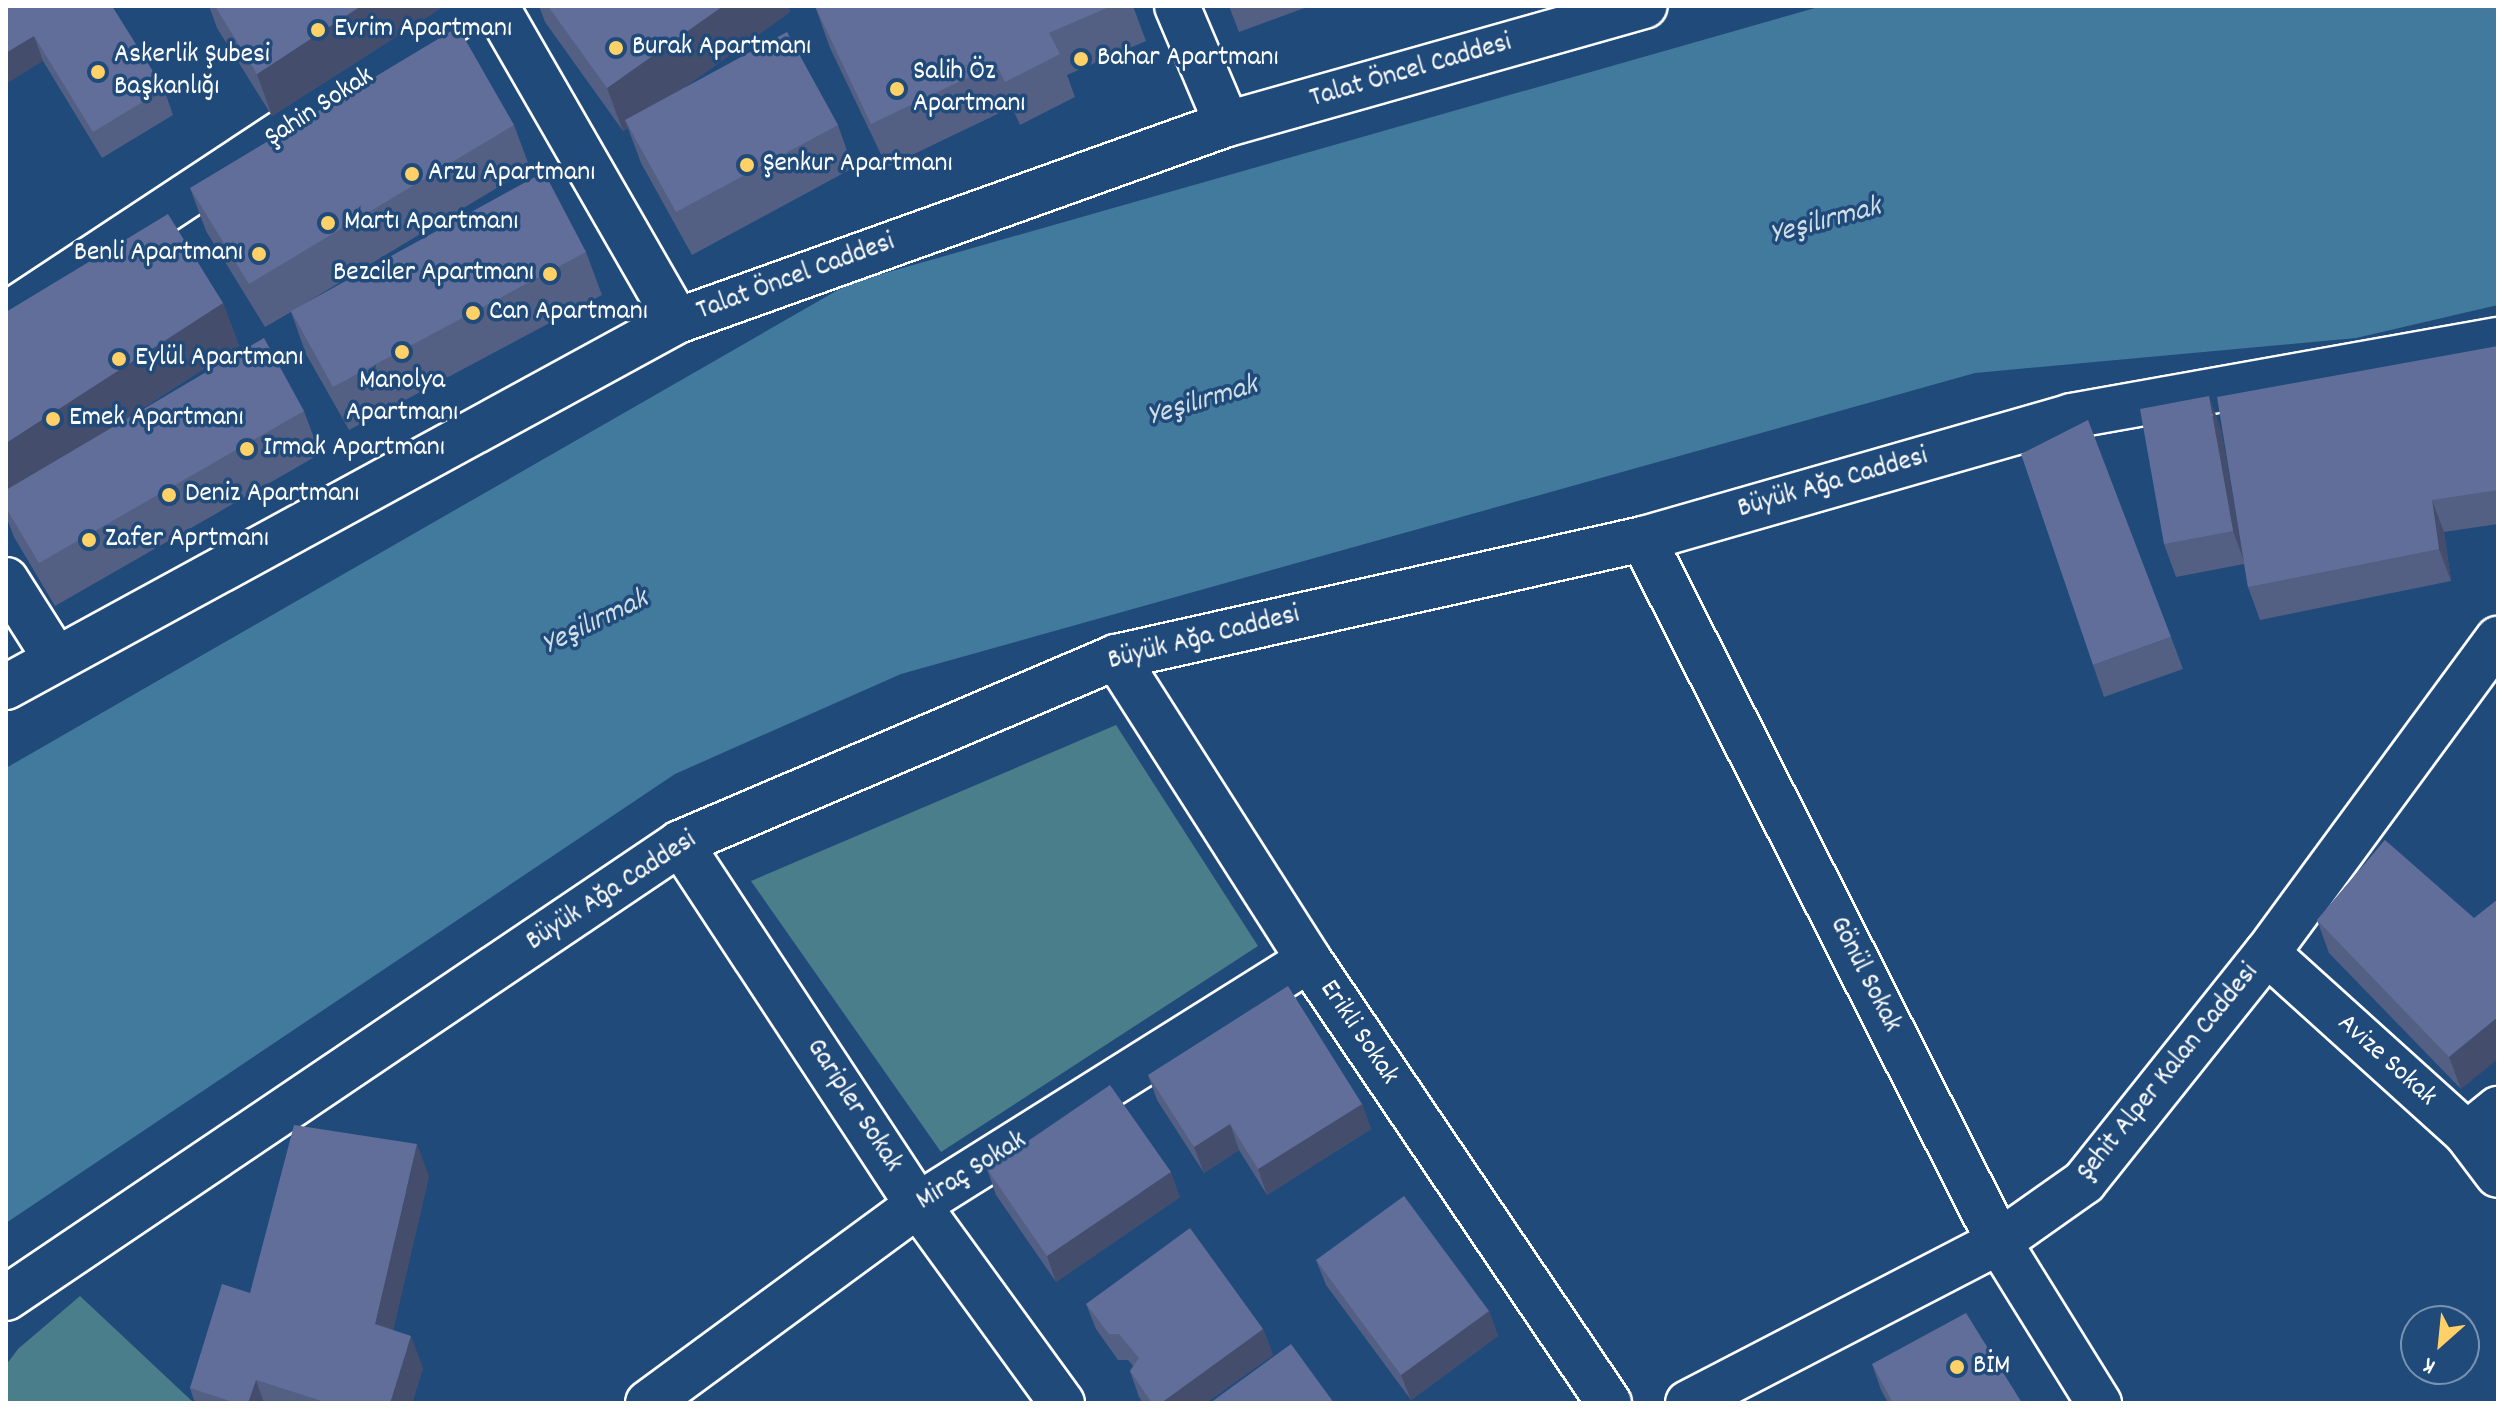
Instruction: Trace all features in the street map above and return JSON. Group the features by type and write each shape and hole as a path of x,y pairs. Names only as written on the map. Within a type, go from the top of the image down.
{"street":[{"name":"Şahin Sokak","path":"6,315 474,6"},
{"path":"496,6 677,321"},
{"path":"1177,6 1227,124"},
{"name":"Talat Öncel Caddesi","path":"6,687 677,321 1227,124 1645,6"},
{"name":"Büyük Ağa Caddesi","path":"6,1298 680,843 1116,657 1643,539 2071,416 2498,340"},
{"name":"Gönül Sokak","path":"1643,539 1999,1242 2099,1403"},
{"path":"6,580 56,659"},
{"name":"Şehit Alper Kalan Caddesi","path":"1688,1403 1999,1242 2084,1182 2267,953 2498,639"},
{"name":"Erikli Sokak","path":"1116,657 1309,960 1609,1403"},
{"name":"Garipler Sokak","path":"680,843 918,1205 1062,1403"},
{"name":"Avize Sokak","path":"2267,953 2482,1122 2498,1175"},
{"name":"Miraç Sokak","path":"648,1403 918,1205 1309,960"}],"green space":[{"path":"1116,725 1258,946 941,1152 751,881"},
{"path":"80,1296 194,1403 6,1403 6,1365 18,1349"}],"water":[{"name":"Yeşilırmak","path":"1822,6 2498,6 2498,305 2356,338 1975,373 901,674 675,774 6,1223 6,768 850,283"}],"building":[{"name":"Askerlik Şubesi Başkanlığı","path":"6,6 112,6 164,89 93,132 34,36 6,53"},
{"path":"215,6 361,6 257,74"},
{"path":"548,6 723,6 607,88"},
{"path":"815,6 1111,6 1049,33 1060,54 1005,82 996,64 871,124"},
{"path":"458,27 514,125 249,284 190,188"},
{"path":"787,32 838,125 676,212 625,120"},
{"path":"544,172 586,252 333,387 291,311"},
{"path":"168,214 223,303 6,443 6,312"},
{"path":"264,338 304,411 39,563 6,508 6,490"},
{"path":"2498,346 2498,490 2432,500 2439,549 2248,587 2217,397"},
{"path":"2209,396 2233,531 2164,544 2140,409"},
{"path":"2088,420 2171,637 2093,665 2021,454"},
{"path":"2385,840 2474,918 2498,899 2498,1017 2449,1057 2317,920"},
{"path":"1288,986 1362,1104 1258,1169 1230,1124 1194,1147 1148,1075"},
{"path":"1110,1085 1171,1172 1047,1256 987,1169"},
{"path":"294,1125 417,1144 375,1324 411,1336 390,1403 328,1403 256,1380 248,1403 236,1403 190,1388 222,1284 250,1293"},
{"path":"1404,1196 1489,1311 1401,1375 1316,1260"},
{"path":"1190,1228 1263,1329 1161,1403 1152,1403 1130,1371 1139,1358 1119,1334 1109,1334 1086,1304"},
{"path":"1966,1313 2022,1403 1893,1403 1872,1364"},
{"path":"1291,1344 1334,1403 1210,1403"}],"place":[{"name":"Evrim Apartmanı","path":"318,30"},
{"name":"Burak Apartmanı","path":"616,48"},
{"name":"Bahar Apartmanı","path":"1081,59"},
{"name":"Askerlik Şubesi Başkanlığı","path":"98,72"},
{"name":"Salih Öz Apartmanı","path":"897,89"},
{"name":"Şenkur Apartmanı","path":"747,165"},
{"name":"Arzu Apartmanı","path":"412,174"},
{"name":"Martı Apartmanı","path":"328,223"},
{"name":"Benli Apartmanı","path":"259,254"},
{"name":"Bezciler Apartmanı","path":"550,274"},
{"name":"Can Apartmanı","path":"473,313"},
{"name":"Manolya Apartmanı","path":"402,352"},
{"name":"Eylül Apartmanı","path":"119,359"},
{"name":"Emek Apartmanı","path":"53,419"},
{"name":"Irmak Apartmanı","path":"247,449"},
{"name":"Deniz Apartmanı","path":"169,495"},
{"name":"Zafer Aprtmanı","path":"89,540"},
{"name":"BİM","path":"1957,1367"}]}
